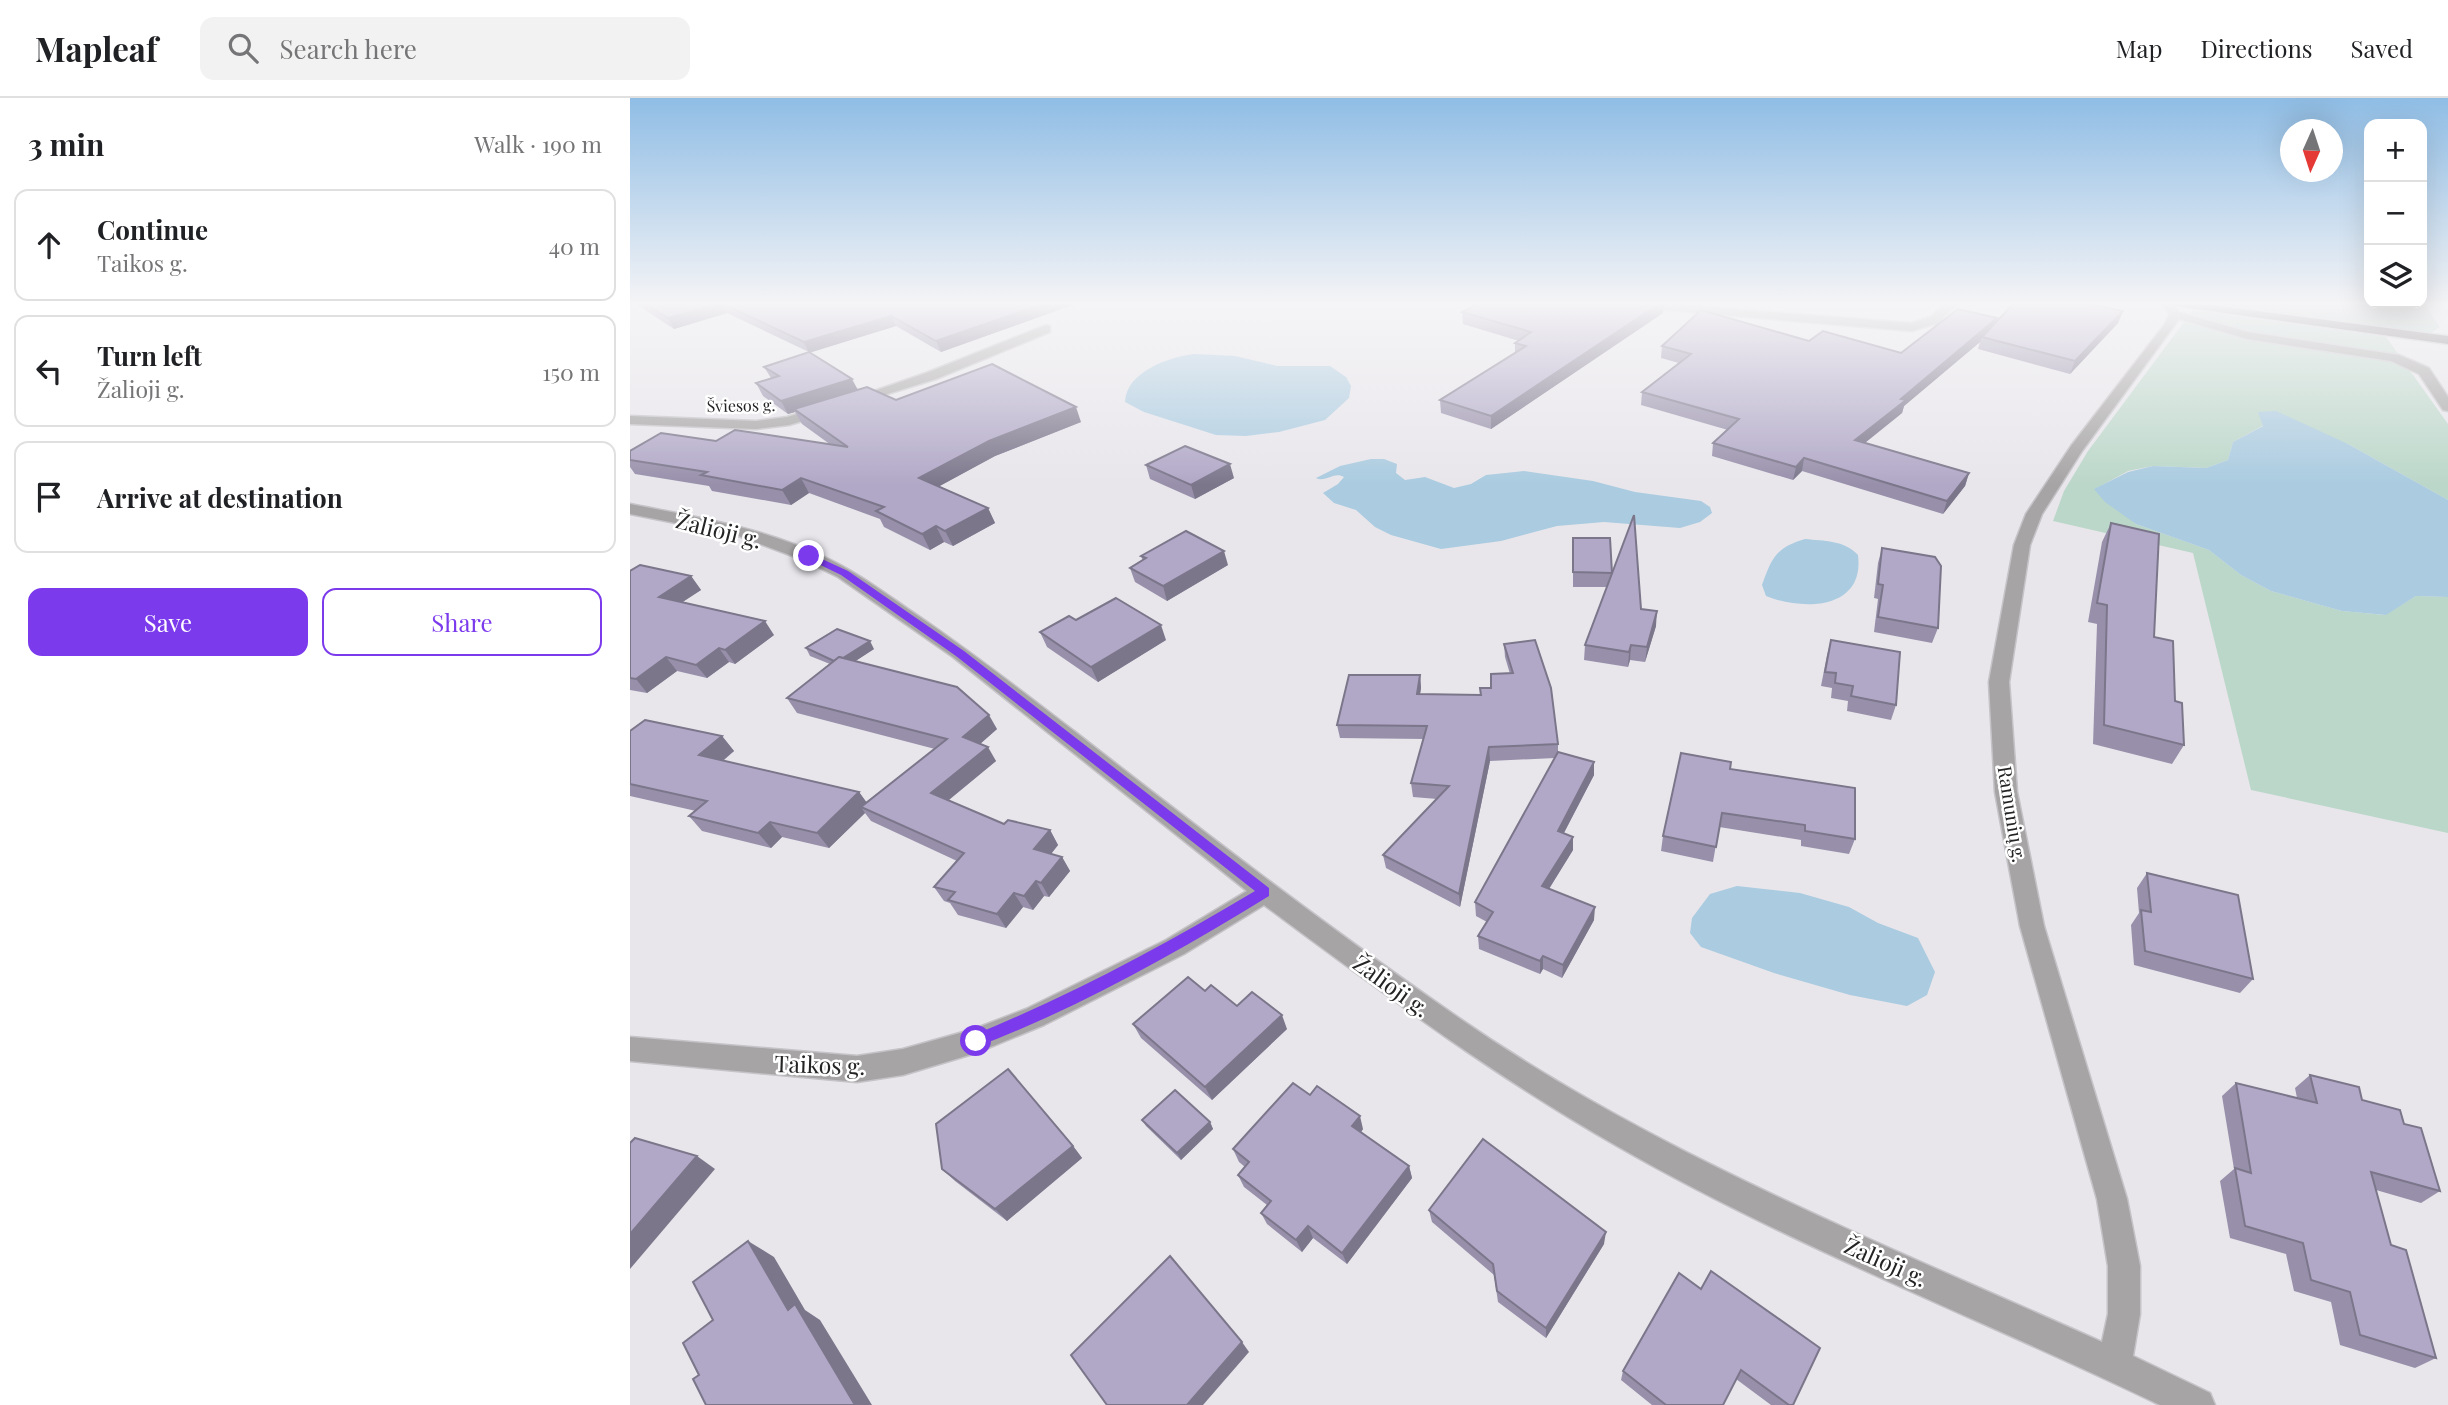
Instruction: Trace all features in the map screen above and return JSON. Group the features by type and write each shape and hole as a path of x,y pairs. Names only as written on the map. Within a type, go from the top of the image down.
{"street":[{"name":"Šviesos g.","path":"630,420 756,425 789,421 931,376 962,363"},
{"name":"Ramunių g.","path":"2115,1364 2124,1314 2124,1266 2112,1199 2032,926 2006,792 1999,682 2022,545 2034,514 2076,449 2142,363"},
{"path":"2406,363 2424,371 2448,407"},
{"name":"Žalioji g.","path":"630,509 740,531 809,556 844,573 960,653 1265,892 1480,1049 1637,1143 1754,1201 2115,1364 2198,1405"},
{"name":"Taikos g.","path":"630,1048 857,1069 903,1062 976,1041 1035,1017 1175,947 1265,892"}],"green space":[{"path":"2154,363 2405,363 2448,424 2448,500 2348,444 2264,425 2233,442 2228,460 2206,468 2153,466 2128,471 2095,489 2136,524 2209,550 2241,575 2271,591 2342,611 2385,615 2416,596 2448,597 2448,833 2251,790 2193,553 2053,521 2064,491 2088,451"}],"water":[{"path":"1161,363 1330,366 1346,377 1351,386 1349,398 1325,420 1279,432 1246,436 1216,435 1144,412 1125,402 1127,391 1133,382 1141,374"},
{"path":"2276,411 2348,444 2448,500 2448,597 2416,596 2386,615 2342,611 2271,591 2241,575 2209,550 2136,524 2105,502 2094,489 2128,472 2153,466 2206,468 2228,460 2233,442 2263,426 2258,412"},
{"path":"1384,459 1397,464 1396,473 1405,480 1425,477 1454,488 1471,484 1486,475 1524,471 1593,481 1635,492 1701,501 1710,507 1712,513 1700,522 1680,528 1604,522 1557,526 1501,541 1441,549 1391,535 1375,527 1356,510 1334,503 1323,493 1344,477 1337,475 1316,478 1340,466"},
{"path":"1805,539 1840,544 1858,555 1858,573 1852,587 1828,602 1813,604 1797,604 1766,596 1762,585 1776,555 1787,546"},
{"path":"1737,886 1800,893 1849,907 1878,923 1918,938 1935,972 1927,995 1907,1006 1850,995 1774,973 1701,947 1690,933 1692,918 1710,894"}],"building":[{"path":"776,363 827,363 852,379 781,401 756,383 779,376 764,367"},
{"path":"1499,363 1571,363 1491,416 1440,400"},
{"path":"1679,363 1944,363 1901,399 1906,400 1855,440 1969,473 1947,501 1804,458 1796,467 1713,443 1739,419 1642,392"},
{"path":"992,364 1076,407 989,441 919,478 988,508 945,531 936,526 922,534 876,511 884,507 801,478 782,490 701,475 707,472 630,460 630,451 661,433 716,441 735,430 848,447 794,409 867,387 896,400"},
{"path":"1185,446 1230,464 1191,485 1146,465"},
{"path":"1634,515 1641,609 1657,611 1647,647 1631,645 1629,652 1585,645"},
{"path":"2111,523 2159,534 2154,637 2173,641 2175,701 2182,703 2184,745 2104,725 2107,605 2097,603"},
{"path":"1186,531 1224,551 1163,586 1130,568 1146,558 1141,556"},
{"path":"1573,538 1610,538 1612,573 1573,572"},
{"path":"1882,548 1935,557 1941,566 1938,628 1878,617 1883,585 1878,584"},
{"path":"640,565 691,576 659,597 765,621 725,650 719,648 696,665 666,657 636,679 630,678 630,571"},
{"path":"1116,598 1161,625 1091,667 1040,632 1069,616 1076,620"},
{"path":"837,629 870,641 834,661 806,648"},
{"path":"1535,640 1551,688 1558,744 1489,747 1459,894 1383,855 1449,786 1411,783 1427,726 1337,725 1349,675 1420,675 1417,694 1481,695 1480,688 1491,688 1491,674 1513,673 1504,644"},
{"path":"1831,640 1900,652 1896,705 1851,696 1853,686 1835,683 1836,673 1825,672"},
{"path":"839,657 957,687 989,715 963,737 988,747 931,793 1004,824 1008,820 1050,830 1034,849 1062,857 1041,883 1036,881 1024,896 1014,893 997,914 948,900 955,892 934,887 964,853 861,807 947,739 787,698"},
{"path":"645,720 722,736 699,755 859,792 817,833 770,822 758,833 689,816 707,801 630,784 630,731"},
{"path":"1558,752 1594,762 1558,831 1573,837 1542,886 1595,907 1563,965 1543,956 1540,961 1478,936 1493,912 1475,902"},
{"path":"1681,753 1731,762 1730,769 1855,788 1855,839 1805,831 1805,825 1722,813 1716,847 1663,836"},
{"path":"2147,873 2238,895 2253,979 2145,951 2141,910 2151,912"},
{"path":"1188,977 1205,991 1211,985 1237,1006 1252,992 1282,1015 1205,1087 1133,1024"},
{"path":"1008,1069 1073,1146 995,1209 942,1169 936,1124"},
{"path":"2310,1075 2359,1087 2362,1100 2400,1110 2404,1124 2421,1128 2440,1191 2371,1172 2391,1245 2406,1250 2436,1358 2360,1335 2350,1292 2311,1280 2303,1243 2245,1226 2235,1168 2251,1173 2236,1083 2317,1103"},
{"path":"1293,1083 1310,1095 1317,1086 1360,1116 1352,1126 1409,1166 1342,1253 1308,1226 1296,1240 1261,1213 1271,1201 1238,1175 1249,1162 1233,1149"},
{"path":"1175,1090 1210,1122 1177,1153 1142,1120"},
{"path":"635,1138 697,1156 630,1234 630,1143"},
{"path":"1483,1139 1606,1232 1546,1328 1497,1291 1493,1264 1429,1210"},
{"path":"748,1241 788,1310 795,1304 855,1405 706,1405 693,1379 699,1375 683,1343 713,1320 693,1282"},
{"path":"1170,1256 1242,1342 1187,1405 1107,1405 1071,1355"},
{"path":"1711,1271 1820,1348 1793,1405 1789,1405 1741,1370 1723,1405 1666,1405 1623,1371 1679,1273 1701,1289"}],"route":[{"path":"809,556 844,573 960,653 1265,892 1175,947 1035,1017 976,1041"}]}
